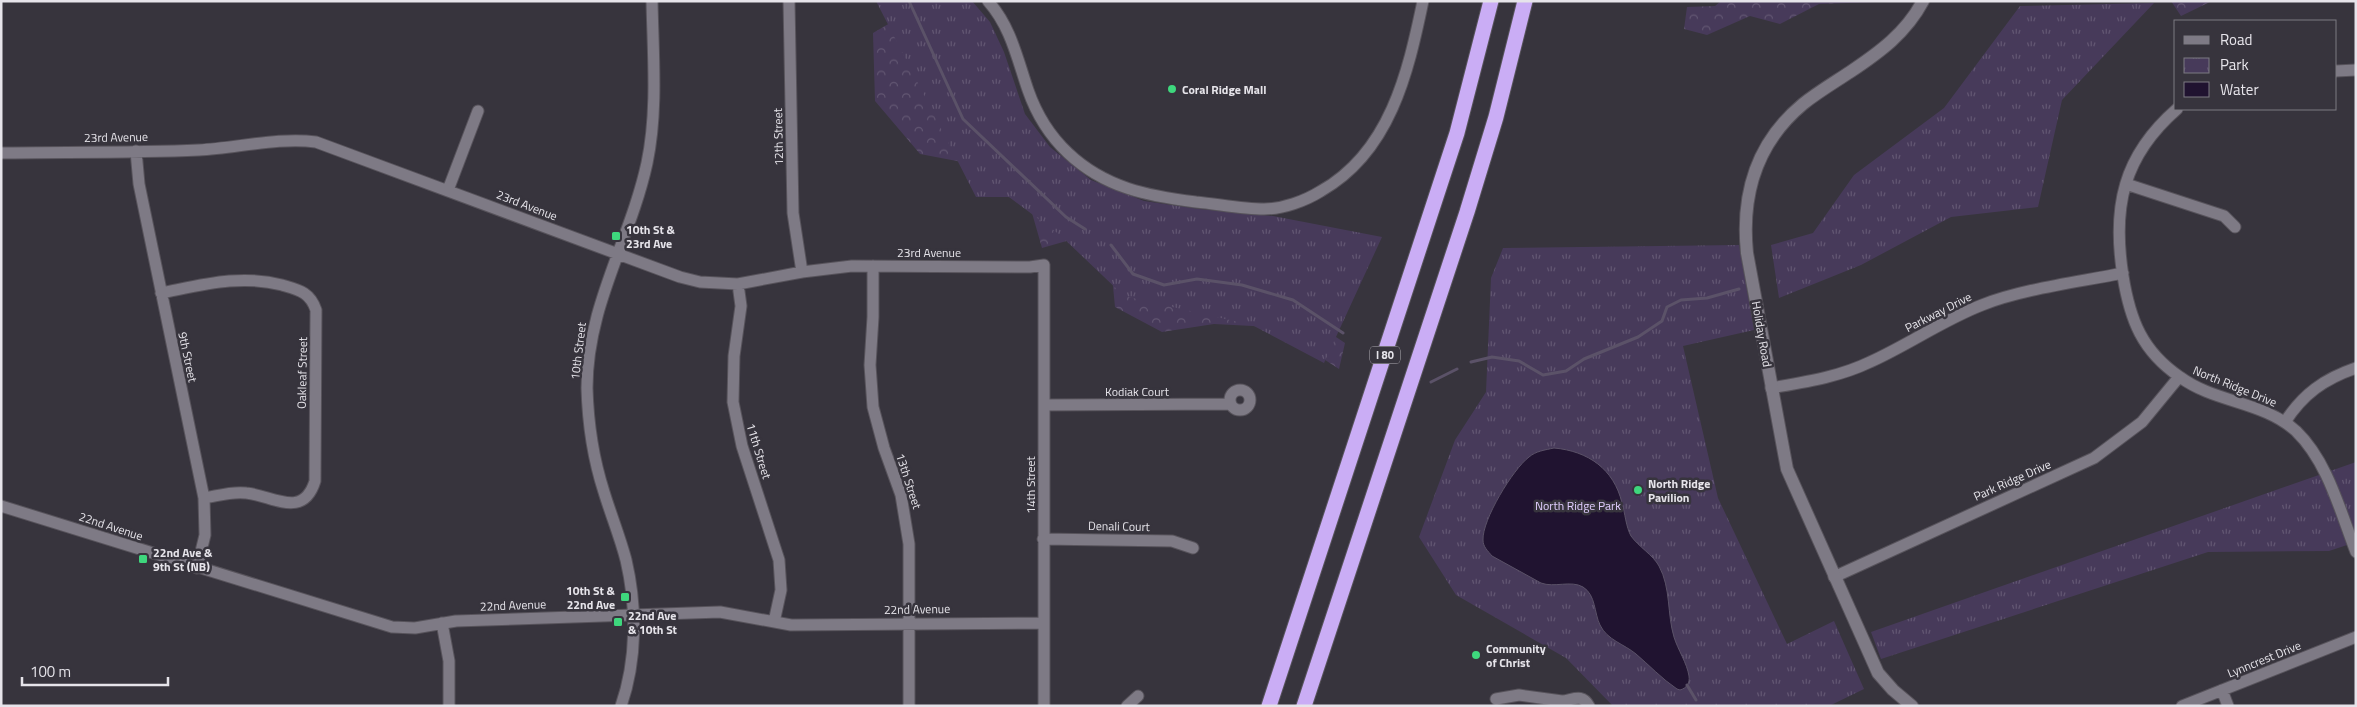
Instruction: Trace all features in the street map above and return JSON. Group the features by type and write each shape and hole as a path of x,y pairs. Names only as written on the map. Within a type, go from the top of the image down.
{"highway":[{"name":"I 80","path":"1269,706 1457,133 1491,1"},
{"name":"I 80","path":"1304,706 1467,212 1496,117 1525,1"}],"street":[{"name":"10th Street","path":"620,706 632,654 634,615 626,563 594,457 588,409 588,367 593,329 603,289 642,185 651,137 652,1"},
{"name":"12th Street","path":"789,1 793,212 802,272"},
{"path":"988,1 1011,35 1028,90 1037,111 1056,140 1081,164 1114,183 1142,194 1264,209 1302,200 1332,185 1347,173 1376,139 1386,123 1398,94 1423,1"},
{"name":"Holiday Road","path":"1912,706 1893,690 1878,673 1787,469 1771,388 1745,229 1750,188 1756,168 1766,148 1789,117 1811,98 1882,51 1908,25 1923,1"},
{"path":"2337,71 2356,70"},
{"name":"North Ridge Drive","path":"2176,110 2154,132 2141,150 2126,184 2118,226 2122,274 2134,324 2144,342 2179,377 2205,391 2256,408 2285,422 2306,441 2322,466 2356,552"},
{"path":"448,190 478,111"},
{"name":"23rd Avenue","path":"1,153 233,148 300,140 332,147 680,277 700,282 738,284 832,268 1044,265"},
{"name":"9th Street","path":"136,151 139,184 204,498 205,535 198,568"},
{"path":"2126,184 2224,216 2235,227"},
{"name":"14th Street","path":"1044,265 1044,706"},
{"name":"13th Street","path":"873,266 870,386 878,428 902,495 909,544 909,706"},
{"name":"Parkway Drive","path":"1771,388 1849,371 1882,357 1964,312 1984,304 2006,297 2122,274"},
{"name":"Oakleaf Street","path":"161,293 226,280 258,280 301,290 313,301 316,310 315,481 313,488 302,500 294,503 285,503 247,492 235,492 204,498"},
{"name":"11th Street","path":"738,284 741,306 734,356 733,402 742,446 779,560 781,590 774,622"},
{"path":"2285,422 2298,404 2314,388 2338,374 2356,368"},
{"name":"Park Ridge Drive","path":"1834,577 2094,458 2142,422 2179,377"},
{"name":"Kodiak Court","path":"1044,405 1231,404"},
{"name":"22nd Avenue","path":"1,506 392,627 415,628 442,623 720,612 801,625 1043,622"},
{"name":"Denali Court","path":"1044,539 1172,540 1193,548"},
{"path":"442,623 449,661 449,706"},
{"name":"Lynncrest Drive","path":"2182,706 2356,637"},
{"path":"2222,690 2228,706"},
{"path":"1496,699 1519,695 1564,703 1579,698 1586,701 1589,706"},
{"path":"1128,706 1138,696"}],"green space":[{"path":"876,1 972,1 990,22 1004,52 1025,114 1050,147 1091,180 1144,201 1199,209 1273,216 1382,237 1324,363 1252,325 1124,296 1060,235 1009,197 976,197"},
{"path":"1721,1 1903,1 1819,4 1780,24 1750,16 1707,35 1684,29 1687,7 1715,6"},
{"path":"2171,1 2212,1 2181,16"},
{"path":"2154,3 2062,100 2038,207 1951,217 1861,265 1779,298 1771,245 1813,233 1854,175 1944,108 2020,6"},
{"path":"890,23 1077,238 1042,248 1028,199 977,194 962,162 920,154 875,101 873,33"},
{"name":"North Ridge Park","path":"1739,245 1754,330 1683,346 1718,498 1787,644 1834,621 1864,689 1829,706 1613,706 1566,658 1456,595 1419,537 1455,440 1486,392 1491,278 1503,248"},
{"path":"1112,276 1297,311 1345,343 1339,369 1274,327 1214,324 1162,332 1115,307"},
{"path":"2356,462 2356,542 2329,551 2208,552 1881,659 1871,632"}],"water":[{"path":"1554,448 1578,453 1588,458 1606,471 1613,480 1631,536 1653,558 1663,574 1674,637 1689,676 1688,685 1684,688 1680,690 1671,685 1636,654 1603,630 1598,620 1593,599 1583,587 1573,584 1551,585 1541,583 1492,556 1485,547 1483,542 1484,531 1493,508 1507,483 1529,457 1538,452"}],"waterway":[{"path":"909,1 963,119 1066,217 1085,229"},
{"path":"1111,245 1133,274 1164,285 1197,279 1242,285 1293,300 1343,333"},
{"path":"1471,362 1492,357 1519,361 1543,375 1566,371 1584,359 1638,337 1662,321 1667,307 1681,300 1707,298 1739,289"},
{"path":"1431,382 1457,369"},
{"path":"1687,685 1696,700"}],"place":[{"name":"Coral Ridge Mall","path":"1172,89"},
{"name":"10th St & 23rd Ave","path":"616,236"},
{"name":"North Ridge Pavilion","path":"1638,490"},
{"name":"22nd Ave & 9th St (NB)","path":"143,559"},
{"name":"10th St & 22nd Ave","path":"625,597"},
{"name":"22nd Ave & 10th St","path":"618,622"},
{"name":"Community of Christ","path":"1476,655"}]}
